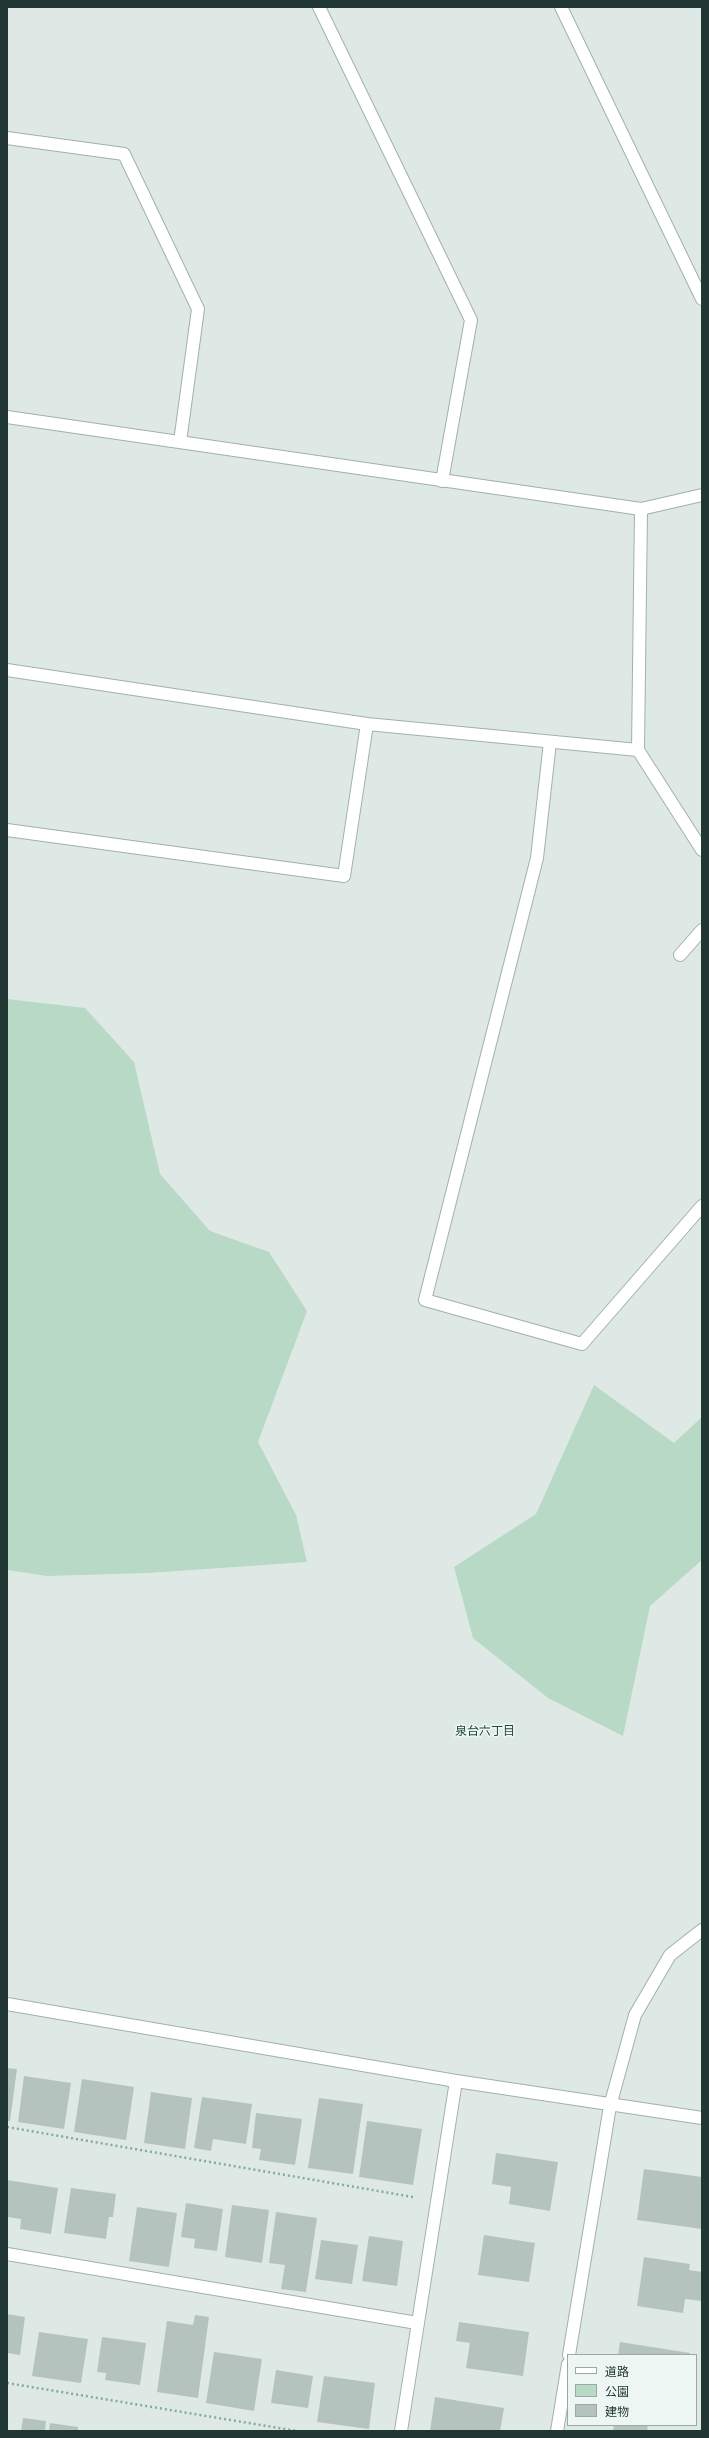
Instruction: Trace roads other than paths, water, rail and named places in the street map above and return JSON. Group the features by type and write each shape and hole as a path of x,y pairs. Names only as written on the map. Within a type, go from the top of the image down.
{"street":[{"path":"319,7 471,320 442,481"},
{"path":"561,7 702,299"},
{"path":"7,138 124,154 198,309 180,442"},
{"path":"7,418 641,509 702,495"},
{"path":"641,509 638,750 702,850"},
{"path":"7,670 367,724 638,750"},
{"path":"7,830 344,876 367,724"},
{"path":"550,742 537,858 425,1300 582,1344 702,1206"},
{"path":"680,955 702,930"},
{"path":"570,2354 610,2106 635,2015 670,1955 702,1930"},
{"path":"7,2004 456,2081 610,2106 702,2118"},
{"path":"401,2431 456,2081"},
{"path":"7,2254 417,2323"},
{"path":"557,2431 567,2370"}],"district":[{"name":"泉台六丁目","path":"485,1732"}]}
